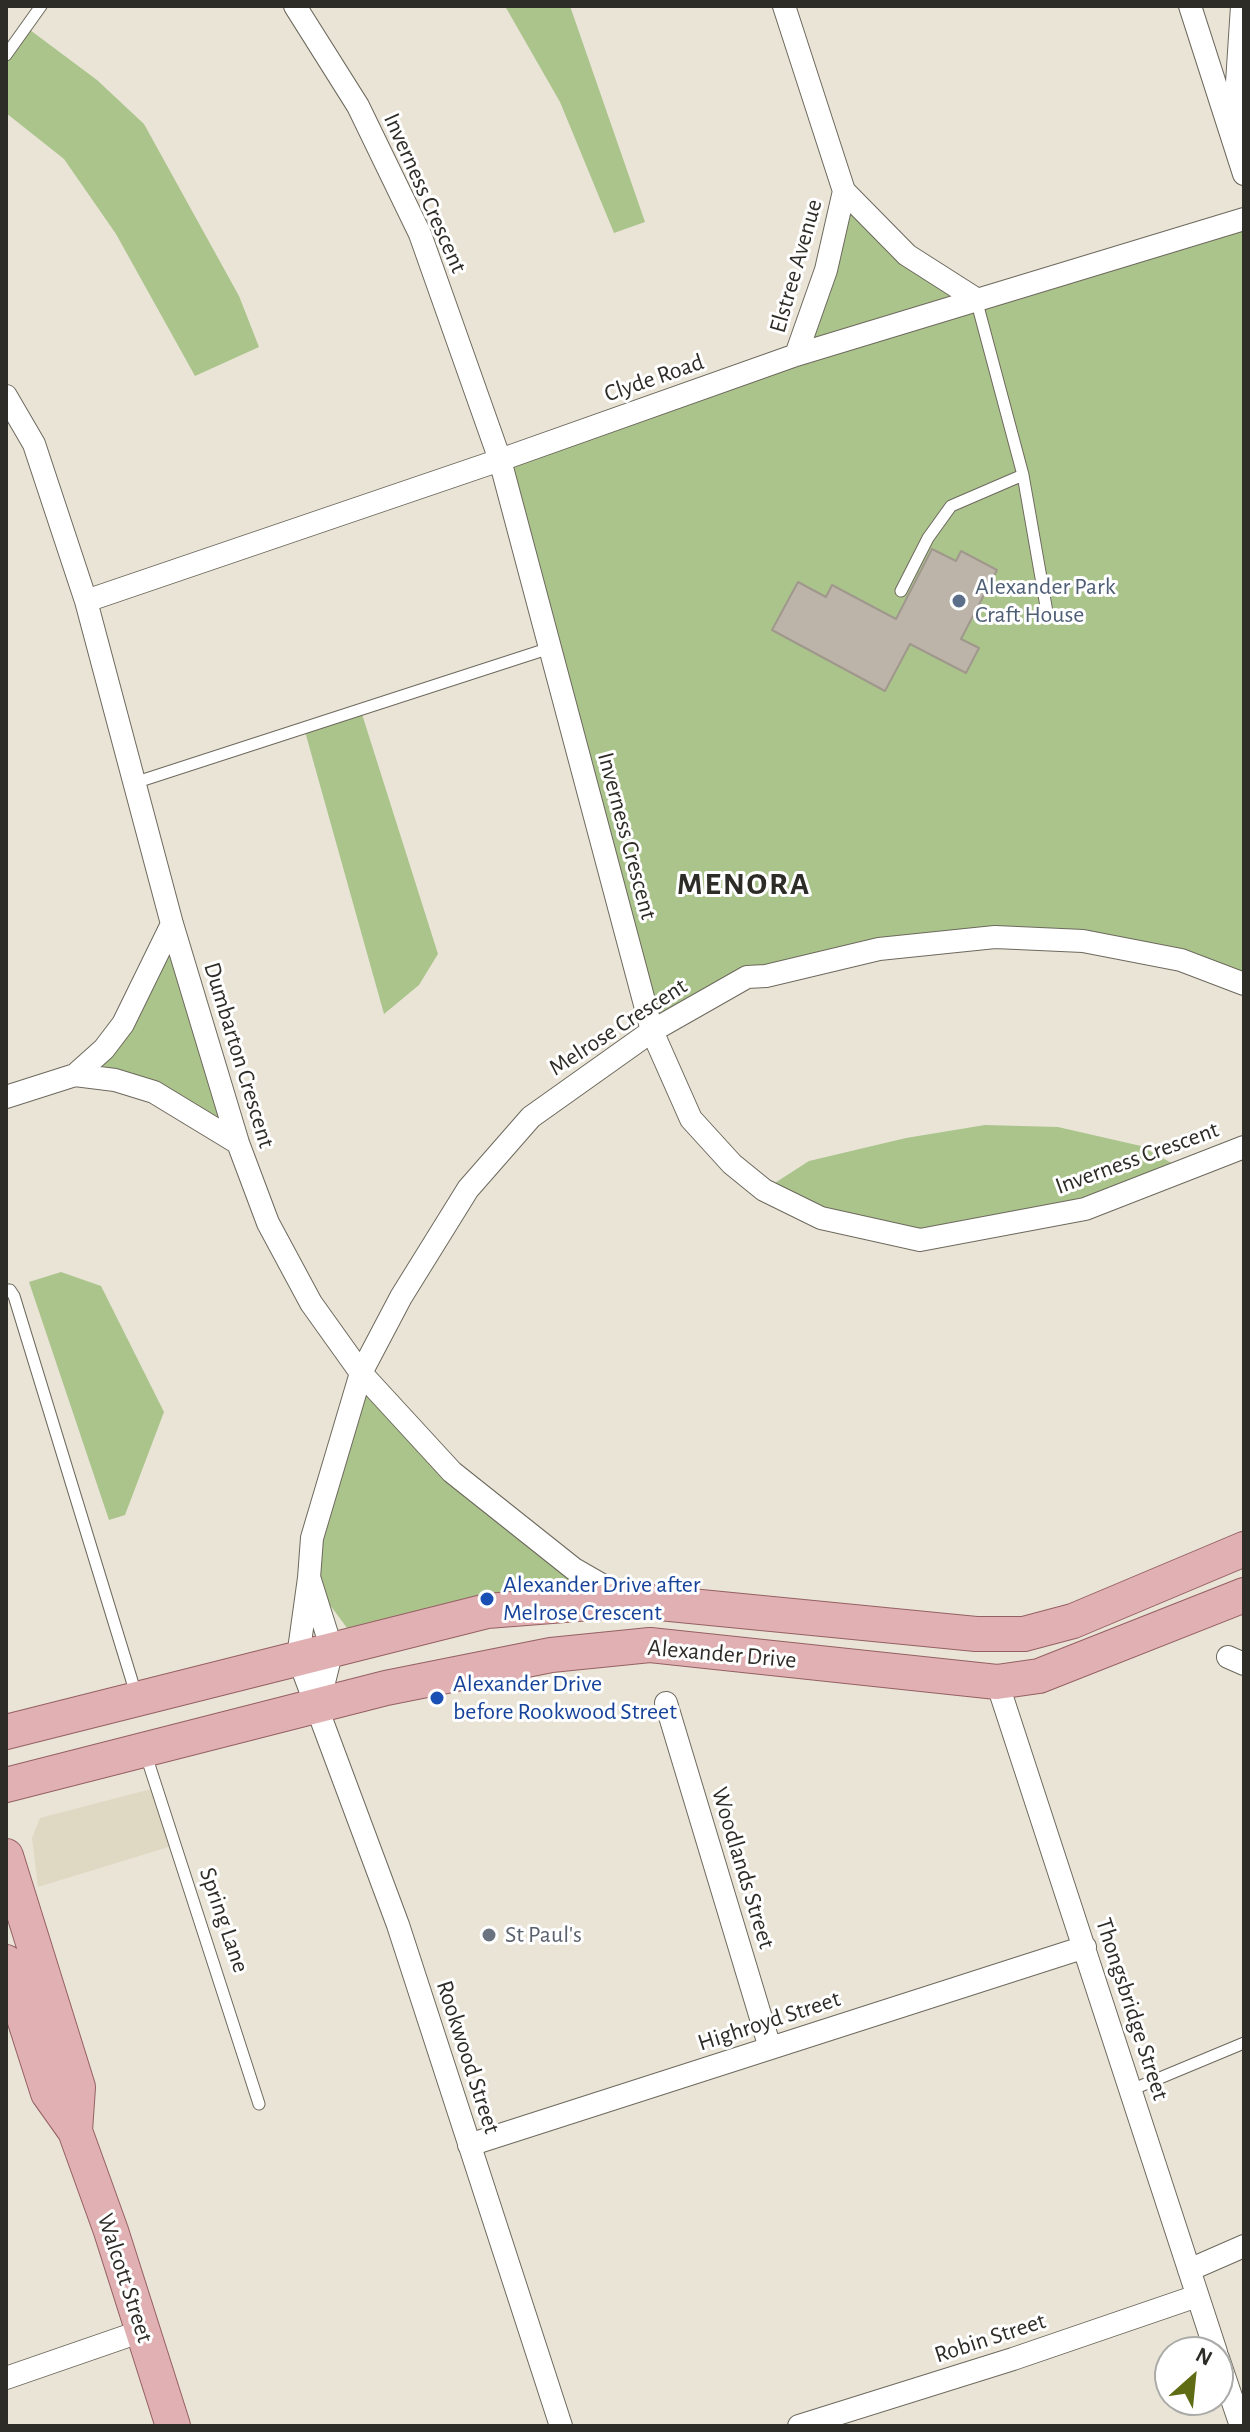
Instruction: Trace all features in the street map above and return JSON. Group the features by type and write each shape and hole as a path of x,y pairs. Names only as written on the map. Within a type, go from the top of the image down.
{"main road":[{"name":"Alexander Drive","path":"6,1732 487,1611 629,1600 976,1634 1024,1634 1073,1621 1244,1549"},
{"name":"Alexander Drive","path":"6,1785 386,1688 551,1655 650,1645 997,1682 1039,1676 1244,1595"},
{"name":"Walcott Street","path":"6,1856 78,2087 75,2131"},
{"name":"Walcott Street","path":"6,1962 48,2093 75,2131 173,2426"}],"street":[{"name":"Inverness Crescent","path":"295,6 358,106 420,234 500,460 652,1031 691,1119 732,1164 764,1190 821,1218 920,1240 1085,1209 1244,1147"},
{"name":"Elstree Avenue","path":"784,6 844,191 907,255 976,299"},
{"path":"1190,6 1244,174"},
{"path":"1234,138 1242,6"},
{"name":"Elstree Avenue","path":"796,355 826,270 844,191"},
{"name":"Clyde Road","path":"86,601 796,355 1244,219"},
{"name":"Dumbarton Crescent","path":"6,396 34,444 86,601 172,924 238,1143 268,1223 303,1290 361,1373 452,1472 574,1569 629,1600"},
{"path":"6,1097 75,1075 104,1049 123,1024 172,924"},
{"name":"Melrose Crescent","path":"298,1657 312,1538 361,1373 401,1297 468,1189 531,1117 652,1031 747,977 766,976 879,949 995,937 1083,941 1181,960 1244,984"},
{"path":"75,1075 115,1080 154,1092 238,1143"},
{"name":"Melrose Crescent","path":"309,1578 332,1650"},
{"path":"318,1706 332,1650"},
{"path":"298,1657 318,1706"},
{"name":"Thongsbridge Street","path":"997,1682 1211,2336"},
{"name":"Woodlands Street","path":"666,1703 770,2048"},
{"name":"Rookwood Street","path":"318,1706 398,1925 561,2426"},
{"name":"Highroyd Street","path":"469,2145 1085,1947"},
{"path":"1189,2270 1244,2246"},
{"name":"Robin Street","path":"799,2426 1013,2359 1197,2296"},
{"path":"6,2378 142,2331"},
{"path":"1234,2405 1241,2426"}],"lane":[{"path":"6,55 41,6"},
{"path":"976,299 1023,475 1047,612"},
{"path":"901,591 932,531 951,506 1023,475"},
{"path":"134,783 550,648"},
{"path":"6,1290 14,1296 138,1699"},
{"name":"Spring Lane","path":"145,1751 259,2104"},
{"path":"1131,2090 1244,2043"}],"shaded area":[{"path":"155,1788 175,1845 38,1887 32,1838 40,1818"}],"green space":[{"path":"505,6 570,6 645,222 614,233 560,102"},
{"path":"26,27 97,80 144,124 239,296 259,347 195,376 116,234 64,159 6,113 6,55"},
{"path":"844,191 976,299 1244,219 1244,984 1181,960 995,937 747,977 652,1031 500,460 796,355"},
{"path":"361,711 438,954 419,985 384,1014 304,728"},
{"path":"172,924 238,1143 154,1092 75,1075 123,1023"},
{"path":"985,1125 1058,1127 1141,1146 1184,1170 1085,1209 920,1240 764,1190 809,1161 906,1138"},
{"path":"61,1272 101,1286 164,1412 125,1515 109,1520 29,1282"},
{"path":"361,1373 452,1472 629,1600 350,1632 310,1578"}],"building":[{"path":"932,549 956,561 961,551 997,570 961,639 979,648 966,673 910,644 885,691 772,630 798,582 826,597 832,585 896,619"}],"place":[{"name":"Alexander Park Craft House","path":"959,601"},
{"name":"Alexander Drive after Melrose Crescent","path":"487,1599"},
{"name":"Alexander Drive before Rookwood Street","path":"437,1698"},
{"name":"St Paul's","path":"489,1935"}],"district":[{"name":"MENORA","path":"744,884"}]}
